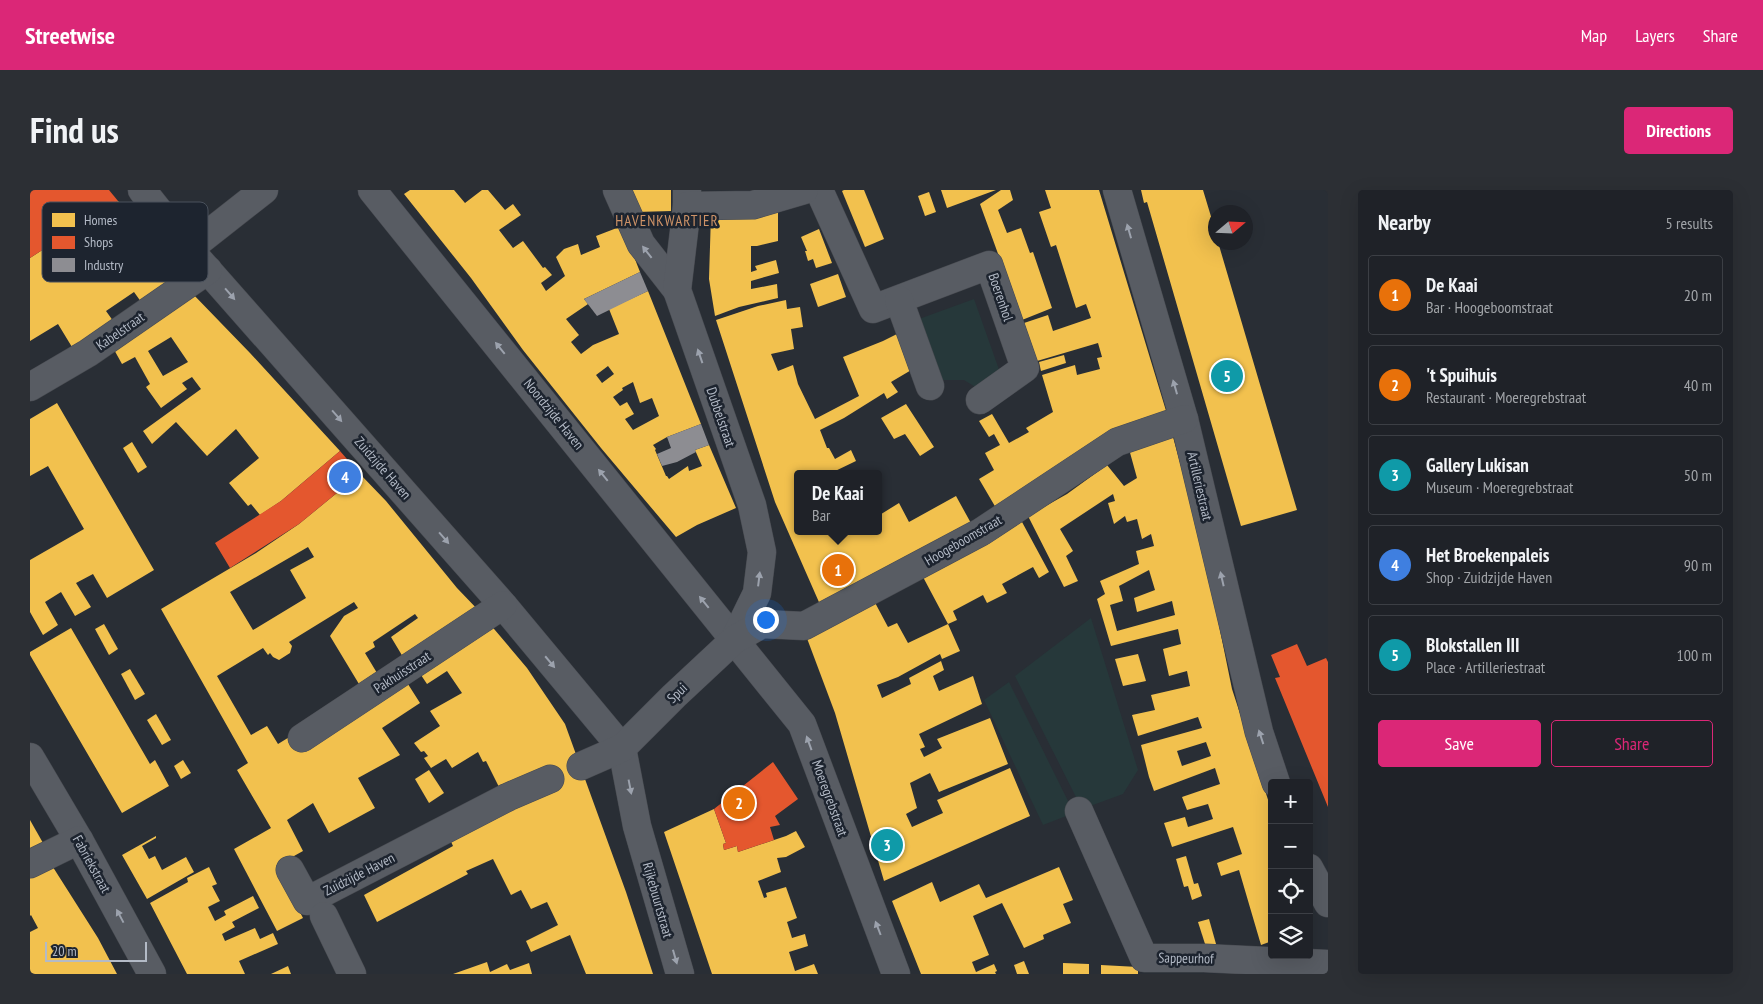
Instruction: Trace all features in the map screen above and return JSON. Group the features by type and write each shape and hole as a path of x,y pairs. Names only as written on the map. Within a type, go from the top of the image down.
{"street":[{"name":"Zuidzijde Haven","path":"142,190 152,202"},
{"path":"208,234 264,190"},
{"path":"617,190 641,244 677,290"},
{"path":"687,198 753,205 804,190"},
{"name":"Boerenhol","path":"819,190 874,310 990,265 1025,368 980,400"},
{"name":"Artilleriestraat","path":"1117,190 1184,418 1259,732 1275,779"},
{"name":"Noordzijde Haven","path":"384,194 734,640"},
{"name":"Dubbelstraat","path":"687,198 677,290 752,505 762,552 757,593 734,640"},
{"name":"Zuidzijde Haven","path":"208,270 503,605 622,748 637,826"},
{"name":"Kabelstraat","path":"30,387 88,353 191,282"},
{"path":"899,300 930,386"},
{"name":"Hoogeboomstraat","path":"734,640 762,624 804,626 981,532 1117,442 1184,418"},
{"name":"Pakhuisstraat","path":"302,738 503,605"},
{"name":"Spui","path":"622,748 734,640"},
{"name":"Moeregrebstraat","path":"734,640 802,724 896,974"},
{"path":"581,766 622,748"},
{"name":"Fabriekstraat","path":"30,757 79,840 152,974"},
{"name":"Zuidzijde Haven","path":"290,870 306,901 508,797 550,779"},
{"name":"Sappeurhof","path":"1079,811 1144,958 1204,958 1328,964"},
{"name":"Rijkebuurtstraat","path":"637,826 680,974"},
{"path":"30,864 79,840"},
{"path":"1310,869 1328,903"},
{"path":"324,916 352,974"}],"shaded area":[{"path":"974,299 1002,378 977,388 964,380 942,380 919,319"},
{"path":"1091,618 1138,770 1123,794 1082,809 1015,676"},
{"path":"1009,682 1074,813 1043,825 984,700"}],"building: Homes":[{"path":"410,190 454,190 465,203 482,190 488,190 505,210 513,204 521,215 499,230 513,248 523,241 543,268 545,267 552,275 541,283 546,291 565,276 556,257 564,249 578,244 581,255 600,247 596,236 622,226 640,272 584,299 588,304 566,319 579,335 571,342 581,354 593,345 619,334 609,309 648,291 701,424 667,437 653,445 655,450 669,479 688,466 689,471 702,466 695,450 709,445 736,508 697,525 676,537 601,448 523,350 471,278 404,194","holes":["608,366 614,374 602,383 596,375","633,382 640,403 652,398 659,416 633,430 625,419 634,414 627,402 620,406 613,397 623,390 622,388"]},
{"path":"630,190 671,190 671,211 636,212"},
{"path":"864,190 884,239 865,247 842,191"},
{"path":"941,190 996,190 947,208"},
{"path":"1001,190 1010,190 1013,200 998,210 1007,233 1021,228 1030,253 1033,252 1052,308 1022,320 980,204"},
{"path":"1045,190 1099,190 1167,414 996,508 979,479 994,470 985,453 1000,445 994,434 989,437 979,421 992,414 1009,443 1029,432 1026,428 1053,412 1042,375 1075,365 1077,375 1100,369 1097,358 1102,357 1098,343 1037,361 1024,323 1048,315 1053,331 1091,318 1086,304 1076,308 1056,245 1051,247 1039,212 1051,208"},
{"path":"1141,190 1203,190 1208,207 1208,250 1220,250 1297,510 1241,526 1147,202 1144,203"},
{"path":"929,192 936,212 925,216 918,196"},
{"path":"778,208 778,241 751,246 751,272 757,270 755,266 776,260 779,273 751,281 751,289 777,284 778,298 739,307 715,316 709,279 711,214"},
{"path":"819,229 832,263 816,268 813,259 808,261 805,251 807,251 801,237"},
{"path":"42,250 42,282 178,282 144,306 134,292 106,311 116,325 75,352 58,324 30,341 30,258"},
{"path":"838,274 846,297 818,307 810,284"},
{"path":"190,291 340,451 281,501 260,515 251,504 248,506 229,483 259,458 236,429 207,456 176,422 152,444 143,431 201,389 192,377 182,383 187,389 161,408 146,387 150,384 135,357 122,364 112,346","holes":["171,337 188,362 163,376 148,351"]},
{"path":"786,300 787,309 800,307 803,327 791,329 794,349 771,354 778,371 793,365 798,384 815,419 859,396 843,357 899,333 913,369 891,382 898,392 887,399 884,393 844,418 820,430 827,448 829,448 835,459 851,450 856,461 837,470 794,470 794,535 882,535 882,514 899,503 909,522 956,496 972,525 822,609 775,502 716,320 758,306"},
{"path":"1064,355 1066,363 1041,371 1039,362"},
{"path":"57,403 154,570 107,598 93,574 76,583 91,607 75,616 61,592 45,602 58,625 43,635 30,612 30,560 84,529 48,466 30,476 30,419"},
{"path":"906,404 934,447 920,456 905,434 894,439 881,418"},
{"path":"1173,437 1203,547 1232,689 1268,800 1268,942 1261,945 1239,870 1221,876 1217,863 1242,854 1233,827 1172,847 1164,823 1185,817 1188,827 1213,819 1208,804 1187,810 1182,797 1220,784 1215,768 1154,791 1149,777 1141,745 1202,728 1198,717 1138,736 1132,715 1155,710 1151,695 1190,686 1187,671 1169,676 1163,649 1181,644 1178,629 1111,646 1097,599 1105,594 1100,581 1139,564 1136,551 1154,546 1151,534 1142,539 1137,519 1127,522 1125,516 1114,524 1108,503 1115,501 1113,494 1060,529 1073,551 1066,556 1078,581 1064,587 1028,516 1067,494 1107,465 1124,486 1137,478 1129,449","holes":["1149,570 1155,590 1134,598 1137,612 1172,601 1175,615 1117,631 1110,605 1123,601 1119,586","1206,742 1211,756 1182,766 1177,751"]},
{"path":"132,442 147,467 138,473 123,448"},
{"path":"360,474 386,501 457,588 481,613 406,662 391,637 418,618 415,614 373,642 375,647 365,653 380,678 362,689 330,636 344,616 358,608 354,602 289,642 292,646 290,653 279,660 270,653 268,655 263,648 217,676 251,735 267,726 278,744 406,681 420,703 382,728 400,755 358,778 375,808 329,833 313,803 287,820 303,851 276,866 303,918 277,931 234,849 271,828 237,770 248,763 161,609 256,553 299,524","holes":["308,547 314,557 290,570 306,598 253,630 230,592"]},
{"path":"1022,522 1049,572 1039,578 1033,567 1002,584 1007,593 987,603 983,595 953,611 957,620 948,624 923,577"},
{"path":"872,597 888,627 897,623 908,643 948,624 960,651 942,659 940,654 898,677 877,685 882,698 911,684 909,678 941,661 944,670 933,676 939,691 973,676 982,704 919,734 925,747 920,749 924,757 942,748 937,739 990,718 1008,764 939,792 930,773 910,783 917,808 906,814 912,827 943,813 937,800 1010,768 1030,816 884,881 835,713 805,633"},
{"path":"489,623 527,668 565,724 626,892 653,974 586,974 570,935 531,952 526,941 558,925 547,902 531,909 521,890 511,895 493,859 466,871 468,874 377,922 364,895 453,846 447,833 501,791 486,761 483,762 478,752 452,768 446,759 431,768 424,758 428,756 424,751 421,752 414,743 440,726 430,711 462,693 447,671 427,684 419,672"},
{"path":"104,624 118,649 109,655 95,629"},
{"path":"71,628 150,764 155,760 169,786 122,813 30,655 30,652"},
{"path":"1138,654 1146,681 1123,686 1115,659"},
{"path":"130,669 145,694 135,700 121,674"},
{"path":"156,714 171,740 162,745 147,720"},
{"path":"183,760 191,773 181,779 174,766"},
{"path":"429,770 444,793 429,803 415,779"},
{"path":"714,809 726,843 723,844 724,850 737,846 738,852 796,831 805,847 786,857 777,858 781,872 758,881 764,898 767,897 766,893 786,887 797,918 787,922 792,938 805,934 808,946 789,952 795,971 814,964 818,974 712,974 664,832"},
{"path":"30,820 43,843 30,850"},
{"path":"156,836 156,838 142,846 149,859 155,856 162,870 186,857 194,872 147,899 122,855"},
{"path":"1186,856 1194,884 1198,883 1202,896 1192,900 1188,886 1184,887 1176,859"},
{"path":"51,864 98,938 117,974 30,974 30,932 38,928 30,916 30,875"},
{"path":"209,867 217,884 212,886 220,901 208,907 215,921 226,915 224,911 253,896 259,908 232,922 235,927 222,934 225,941 255,928 260,939 273,933 278,944 239,961 245,974 187,974 150,903 188,882 187,878"},
{"path":"1059,867 1073,900 1063,904 1071,923 1043,935 1044,939 1024,948 1002,903 973,916 989,955 972,962 976,972 994,964 997,971 995,972 996,974 921,974 892,901 932,882 940,902 979,884 986,898"},
{"path":"1209,919 1216,944 1206,947 1198,922"},
{"path":"1024,961 1029,974 1017,974 1014,965"},
{"path":"487,962 490,972 507,964 510,970 529,963 532,974 453,974"},
{"path":"1063,963 1089,964 1089,974 1063,974"},
{"path":"1101,965 1138,967 1138,974 1101,974"},
{"path":"288,966 291,974 271,974"}],"building: Shops":[{"path":"30,190 109,190 118,201 42,202 42,250 30,258"},
{"path":"340,451 360,474 299,524 230,568 215,543 281,501"},
{"path":"1297,644 1307,666 1326,658 1328,662 1328,807 1275,678 1280,677 1271,655"},
{"path":"773,762 798,799 775,816 780,825 770,827 774,840 738,852 737,846 724,850 723,844 726,843 714,809"}],"building: Industry":[{"path":"640,272 648,291 597,316 584,299"},
{"path":"701,424 709,445 695,450 696,452 677,462 662,466 657,454 671,448 667,437"}],"place":[{"name":"Blokstallen III","path":"1227,376"},
{"name":"Het Broekenpaleis","path":"345,477"},
{"name":"De Kaai","path":"838,570"},
{"name":"'t Spuihuis","path":"739,803"},
{"name":"Gallery Lukisan","path":"887,845"}],"district":[{"name":"HAVENKWARTIER","path":"667,220"}]}
